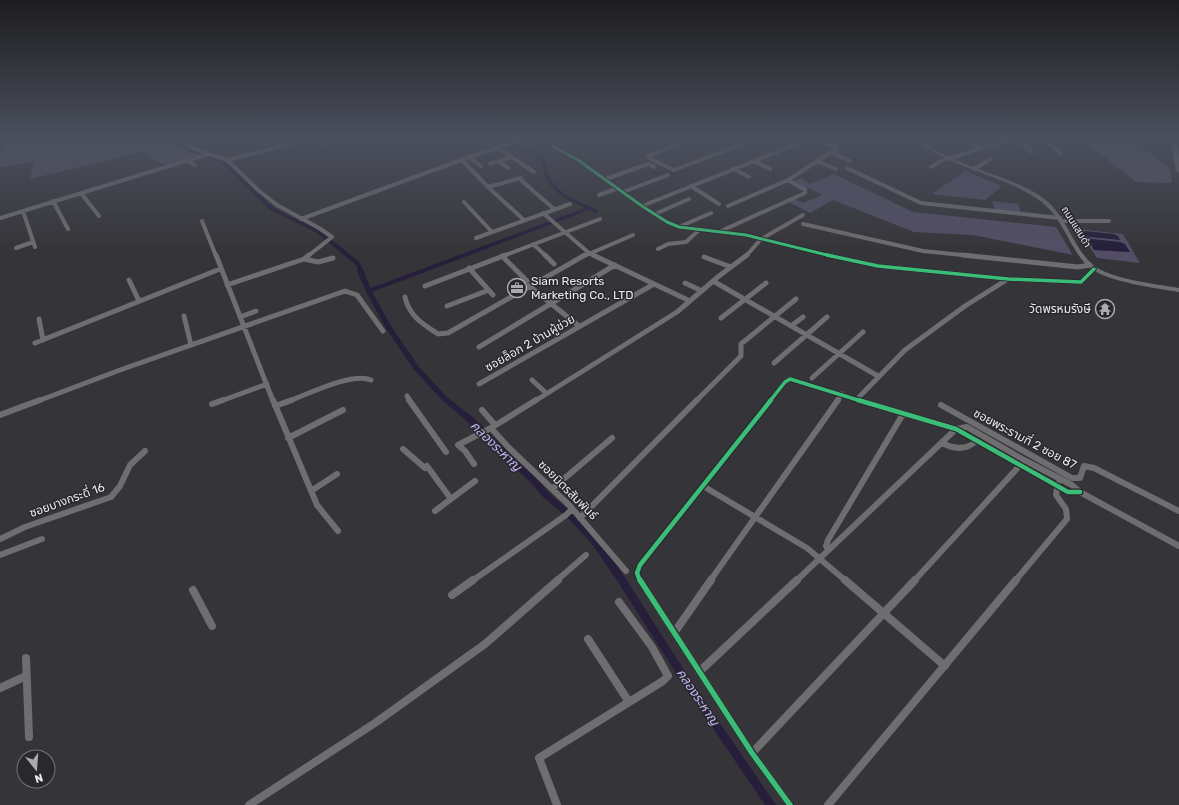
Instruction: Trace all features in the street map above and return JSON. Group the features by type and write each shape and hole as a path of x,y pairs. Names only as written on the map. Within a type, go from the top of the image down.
{"street":[{"path":"0,218 134,177"},
{"path":"227,285 304,259 332,237 277,205 244,177"},
{"path":"301,219 417,177"},
{"path":"478,177 524,220"},
{"path":"602,177 642,206 679,227 746,235 863,264 1008,279 1081,282 1092,267"},
{"path":"606,179 613,177"},
{"path":"623,192 664,177"},
{"path":"642,206 715,177"},
{"path":"728,206 793,177"},
{"path":"865,177 921,203 1062,220 1110,221"},
{"name":"ถนนแสมดำ","path":"993,177 1038,196 1052,207 1092,267"},
{"path":"488,187 522,179 554,209"},
{"path":"721,231 806,193 805,190 788,180"},
{"path":"691,186 719,204"},
{"path":"599,196 618,188"},
{"path":"81,193 100,216"},
{"path":"655,214 689,199"},
{"path":"54,201 68,228"},
{"path":"464,202 492,232"},
{"path":"476,238 570,204"},
{"path":"16,248 34,244 23,211"},
{"path":"679,227 711,213"},
{"path":"543,214 589,253 690,301"},
{"path":"474,464 465,451 458,446 491,428 546,392 677,312 713,281 748,254 761,239 803,215"},
{"path":"425,286 600,219"},
{"path":"202,221 266,384 311,491 318,505 338,531"},
{"path":"803,224 923,251 1078,267 1092,267 1115,276 1179,290"},
{"path":"658,249 668,244 686,242 699,230"},
{"path":"405,297 406,305 414,316 438,334 443,334 457,328 528,284 589,253 633,235"},
{"path":"533,244 554,264"},
{"path":"502,256 528,284 579,326"},
{"path":"704,257 731,267"},
{"path":"304,259 312,262 318,262 333,258"},
{"path":"479,347 615,265"},
{"path":"469,268 493,295"},
{"path":"35,343 220,269"},
{"path":"859,397 905,350 965,306 1008,279"},
{"path":"129,280 139,301"},
{"path":"713,281 878,376"},
{"path":"685,283 702,291"},
{"path":"721,318 766,283"},
{"name":"ซอยล็อก 2 บ้านผู้ช่วย","path":"479,384 654,284"},
{"path":"447,306 489,290"},
{"path":"0,415 243,326 339,293 350,291 358,295 383,331"},
{"path":"580,518 741,356 741,344 796,299"},
{"path":"240,317 256,311"},
{"path":"184,316 191,345"},
{"path":"792,326 803,317"},
{"path":"774,363 826,317"},
{"path":"39,319 43,340"},
{"path":"812,378 863,332"},
{"path":"275,406 347,379 359,377 371,380"},
{"path":"790,805 752,753 699,672 640,579 637,573 638,568 785,382 790,379 956,429 976,441 1022,462"},
{"path":"532,380 546,392"},
{"path":"212,404 266,384"},
{"path":"674,633 842,394"},
{"path":"407,396 446,452"},
{"name":"ซอยพระรามที่ 2 ซอย 87","path":"941,406 1072,478 1080,478 1084,466 1094,468 1179,511"},
{"path":"288,438 343,410"},
{"name":"ซอยมิตรสัมพันธ์","path":"482,410 491,428 508,447 552,489 569,512 580,518 606,546 626,571"},
{"path":"828,550 826,546 828,540 903,414"},
{"path":"699,672 906,478 956,429 967,427 1022,462 1058,482 1068,492 1080,492 1179,546"},
{"path":"552,489 612,438"},
{"path":"942,443 951,447 965,448 972,446 976,441"},
{"path":"403,448 426,467 451,499"},
{"name":"ซอยบางกระดี่ 16","path":"0,539 25,527 111,497 118,492 128,467 145,451"},
{"path":"752,753 884,614 1022,462"},
{"path":"311,491 337,474"},
{"path":"435,511 475,481"},
{"path":"828,805 1067,519 1066,509 1056,495 1058,482"},
{"path":"703,486 807,548 945,666"},
{"path":"452,594 569,512"},
{"path":"0,555 42,539"},
{"path":"249,805 375,723 485,644 586,555"},
{"path":"193,590 212,626"},
{"path":"557,805 539,758 663,682 667,678 668,674 652,647 619,602"},
{"path":"588,639 629,702"},
{"path":"26,658 29,737"},
{"path":"0,688 26,676"}],"shaded area":[{"path":"31,177 40,177 30,179"},
{"path":"828,177 839,177 913,212 1056,227 1073,255 973,235 914,232 833,200 810,213 789,202 795,199 803,203 822,195 809,188 806,189 794,181 800,178 810,184"},
{"path":"957,177 979,177 1002,186 985,200 932,194"},
{"path":"1129,177 1171,177 1172,183 1136,182"},
{"path":"992,201 1018,204 1021,212 995,210"},
{"path":"1078,229 1123,234 1140,263 1097,258","holes":["1089,240 1120,242 1130,252 1094,250"]},
{"path":"1085,231 1114,234 1118,236 1120,240 1085,236 1083,233"},
{"path":"1089,240 1120,242 1125,244 1130,252 1094,250"}],"waterway":[{"name":"คลองระหาญ","path":"238,177 272,209 319,232 356,262 360,267 361,274 369,291"},
{"path":"547,177 560,193 589,208"},
{"path":"369,291 589,208"},
{"path":"589,208 595,211"},
{"name":"คลองระหาญ","path":"369,291 388,327 417,369 446,400 472,421 536,483 547,496 572,517 595,541 688,684 771,805"}],"cycle path":[{"path":"601,177 642,206 667,222 679,227 746,235 863,264 1008,279 1081,282 1094,269"},
{"path":"790,805 752,753 639,579 637,573 640,565 785,382 790,379 796,380 886,409 956,429 1068,492 1080,492"}],"place":[{"name":"Siam Resorts Marketing Co., LTD","path":"517,288"},
{"name":"วัดพรหมรังษี","path":"1105,309"}]}
